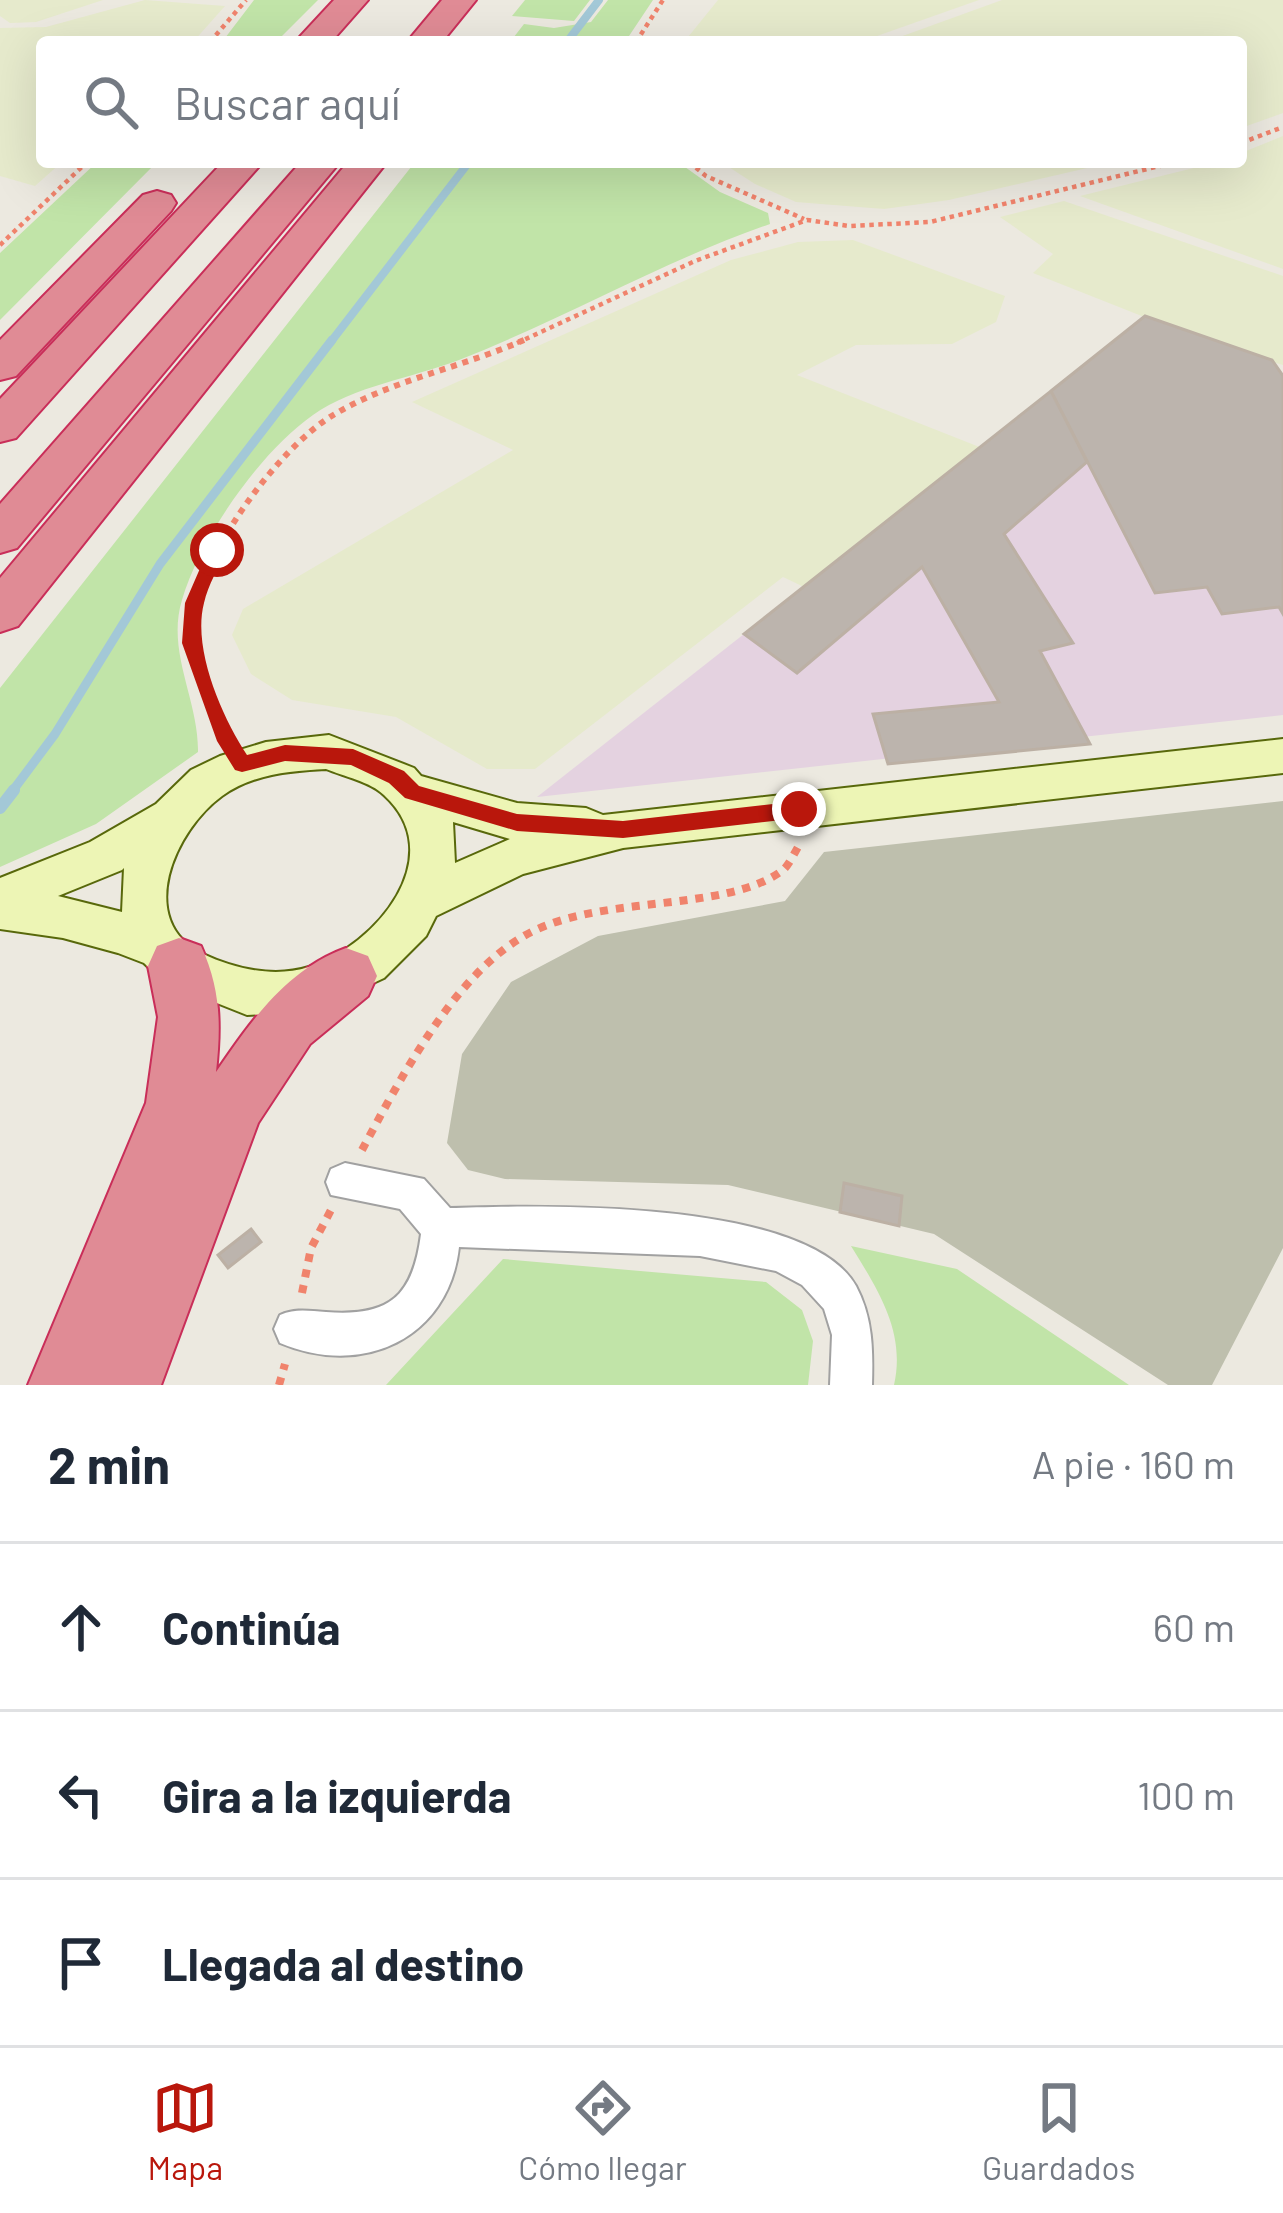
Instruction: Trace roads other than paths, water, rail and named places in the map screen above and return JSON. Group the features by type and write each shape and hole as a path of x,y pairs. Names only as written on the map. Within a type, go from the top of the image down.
{"highway":[{"path":"321,36 366,7"},
{"path":"357,36 366,7"},
{"path":"433,36 475,7"},
{"path":"0,367 190,168"},
{"path":"0,427 238,168"},
{"path":"0,536 316,168"},
{"path":"0,613 363,168"},
{"path":"66,1385 179,1103 190,1016 170,958"},
{"path":"123,1385 231,1106 287,1023 346,976"}],"street":[{"path":"0,899 106,856 170,817 207,783 242,764 285,753 329,752 376,765 412,793 517,823 623,829"},
{"path":"426,899 513,857 623,829 1283,756"},
{"path":"0,909 54,914 115,928 220,988 263,994 293,992 346,976 392,946 426,899 435,860 430,824 412,793"},
{"path":"170,817 148,857 142,896 148,923 170,958"},
{"path":"345,1182 410,1192 442,1228"},
{"path":"442,1228 489,1226 743,1239 793,1254 832,1287 848,1322 854,1366 851,1385"},
{"path":"294,1329 347,1338 403,1320 433,1280 442,1228"}],"waterway":[{"path":"572,36 599,0"},
{"path":"330,343 464,168"},
{"path":"11,793 55,734 160,564 332,340"},
{"path":"0,808 14,790"}]}
